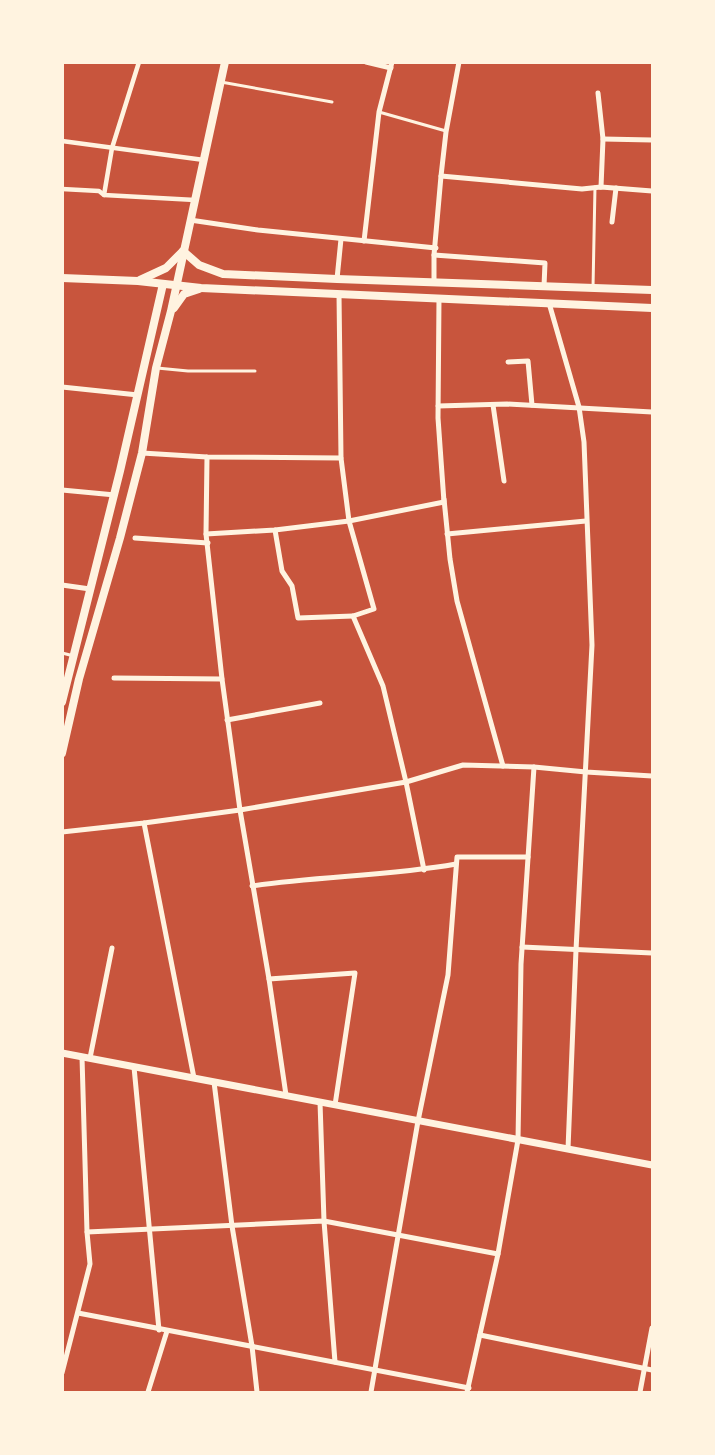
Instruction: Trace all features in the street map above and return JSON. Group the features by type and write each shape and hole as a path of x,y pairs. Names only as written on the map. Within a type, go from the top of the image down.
{"main road":[{"path":"62,753 80,679 137,475 156,368 171,312 224,63"},
{"path":"183,251 200,265 224,274 338,280 652,290"},
{"path":"138,281 166,268 183,251"},
{"path":"269,276 259,283 261,288 269,290"},
{"path":"62,278 138,281 202,288 652,308"},
{"path":"62,702 115,495 163,284"},
{"path":"171,312 184,294 202,288"},
{"path":"120,471 137,475"}],"street":[{"path":"104,195 112,148 139,62"},
{"path":"364,241 379,112 391,65 366,62"},
{"path":"434,283 434,254 441,176 446,132 459,62"},
{"path":"598,93 603,138 601,187"},
{"path":"603,138 652,140"},
{"path":"62,141 204,160"},
{"path":"441,176 582,188 601,187 652,191"},
{"path":"612,222 616,188"},
{"path":"62,189 99,191 104,195 194,200"},
{"path":"190,220 341,239 436,248"},
{"path":"338,280 341,239"},
{"path":"434,254 545,262 544,286"},
{"path":"275,530 282,571 292,586 298,618 353,616 374,608 349,521 342,458 339,294"},
{"path":"439,298 438,406 447,534 458,601 503,766"},
{"path":"549,303 579,407 584,442 592,645 568,1149"},
{"path":"508,362 528,362 532,405"},
{"path":"62,387 138,395"},
{"path":"493,405 504,480"},
{"path":"438,406 532,405 652,412"},
{"path":"142,453 208,457 342,458"},
{"path":"208,457 206,534 222,680 240,810 269,979 286,1096"},
{"path":"62,490 115,495"},
{"path":"206,534 275,530 349,521 444,502 443,492"},
{"path":"447,534 586,521"},
{"path":"136,538 208,543"},
{"path":"62,585 90,589"},
{"path":"353,616 383,686 406,782 424,870"},
{"path":"114,678 222,680"},
{"path":"227,720 320,703"},
{"path":"62,832 144,824 240,810 406,782 463,765 534,767 652,776"},
{"path":"78,1313 159,1330 335,1362 468,1390 498,1254 518,1140 522,947 534,767"},
{"path":"144,824 194,1078"},
{"path":"371,1392 418,1121 448,975 457,857 528,857"},
{"path":"252,886 297,879 424,870 456,864"},
{"path":"522,947 652,953"},
{"path":"62,1373 90,1264 87,1232 86,1058 112,948"},
{"path":"269,979 355,973 335,1105"},
{"path":"62,1053 652,1165"},
{"path":"134,1067 159,1330"},
{"path":"214,1082 232,1226 252,1346 256,1392"},
{"path":"320,1102 324,1221 335,1362"},
{"path":"87,1232 324,1221 498,1254"},
{"path":"640,1392 652,1328"},
{"path":"148,1392 167,1331"},
{"path":"480,1335 652,1370"}],"lane":[{"path":"221,82 332,102"},
{"path":"379,112 446,132"},
{"path":"593,288 594,187"},
{"path":"156,368 188,372 256,371"},
{"path":"62,653 74,656"}]}
